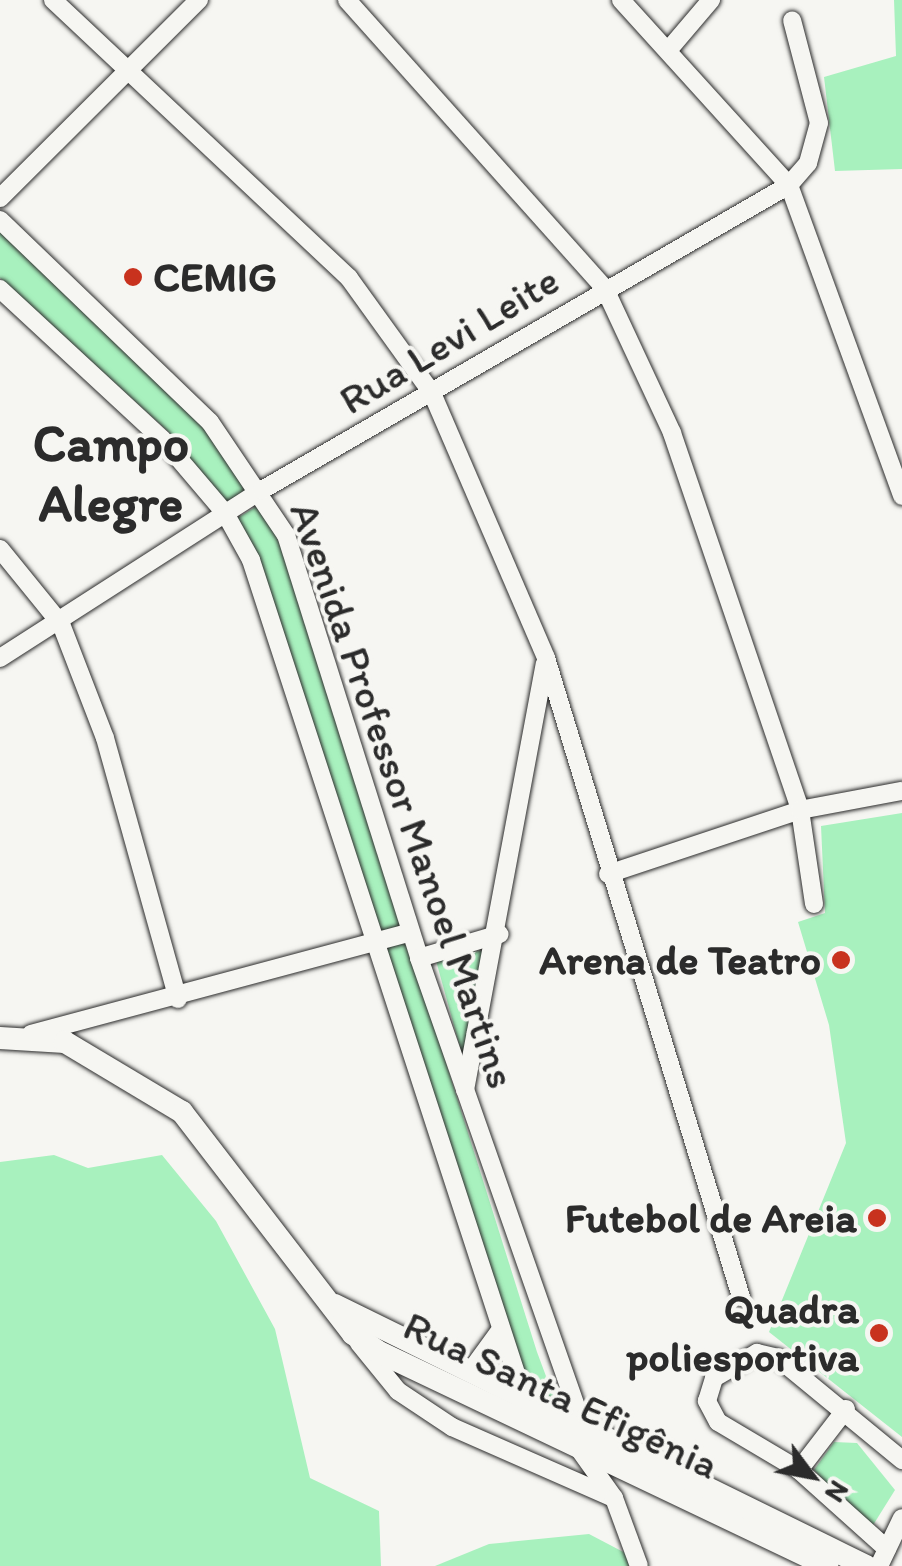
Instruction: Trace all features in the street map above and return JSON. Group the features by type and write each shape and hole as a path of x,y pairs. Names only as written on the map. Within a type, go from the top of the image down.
{"main road":[{"path":"0,1038 31,1034"},
{"name":"Rua Santa Efigênia","path":"31,1034 120,1067 182,1112 353,1334 534,1424 578,1433 866,1566"},
{"name":"Rua Santa Efigênia","path":"330,1303 524,1397 578,1433 827,1566"},
{"path":"474,1371 500,1334"}],"street":[{"path":"53,0 348,278 432,393 546,658 608,874 741,1296"},
{"path":"0,198 199,0"},
{"path":"348,0 605,288 672,433 800,810 814,904"},
{"path":"621,0 671,47 789,185 902,496"},
{"path":"671,47 711,0"},
{"path":"789,185 808,163 819,123 792,20"},
{"name":"Rua Levi Leite","path":"0,658 60,624 262,490 605,288 789,185"},
{"name":"Avenida Professor Manoel Martins","path":"0,220 210,422 262,490 318,626 410,932 578,1433 614,1498 640,1566"},
{"name":"Avenida Professor Manoel Martins","path":"0,289 162,439 225,513 272,617 500,1334 534,1424"},
{"path":"0,548 60,624 104,738 178,999"},
{"path":"465,1090 500,934 546,658"},
{"path":"608,874 800,810 902,791"},
{"path":"31,1034 178,999 410,932"},
{"path":"419,958 500,934"},
{"path":"353,1334 420,1408 614,1498"},
{"path":"902,1460 846,1409 778,1358 756,1353 714,1378 707,1400 718,1422 799,1470 883,1557 902,1518"},
{"path":"799,1470 846,1409"}],"green space":[{"path":"894,0 902,0 902,169 835,171 824,77 896,56"},
{"path":"0,223 197,419 250,491 224,506 172,435 0,278"},
{"path":"260,504 300,585 410,928 382,935 231,522"},
{"path":"902,813 902,1437 769,1332 846,1143 829,1025 798,922 825,913 821,826"},
{"path":"407,939 556,1403 531,1391 379,947"},
{"path":"487,950 464,1062 435,957"},
{"path":"54,1155 88,1168 162,1155 216,1221 275,1329 310,1478 379,1511 381,1566 0,1566 0,1162"},
{"path":"834,1442 857,1443 895,1490 870,1530 814,1470"},
{"path":"589,1534 650,1566 435,1566 489,1544"}],"place":[{"name":"CEMIG","path":"133,277"},
{"name":"Arena de Teatro","path":"841,960"},
{"name":"Futebol de Areia","path":"877,1218"},
{"name":"Quadra poliesportiva","path":"879,1333"}],"district":[{"name":"Campo Alegre","path":"111,474"}]}
